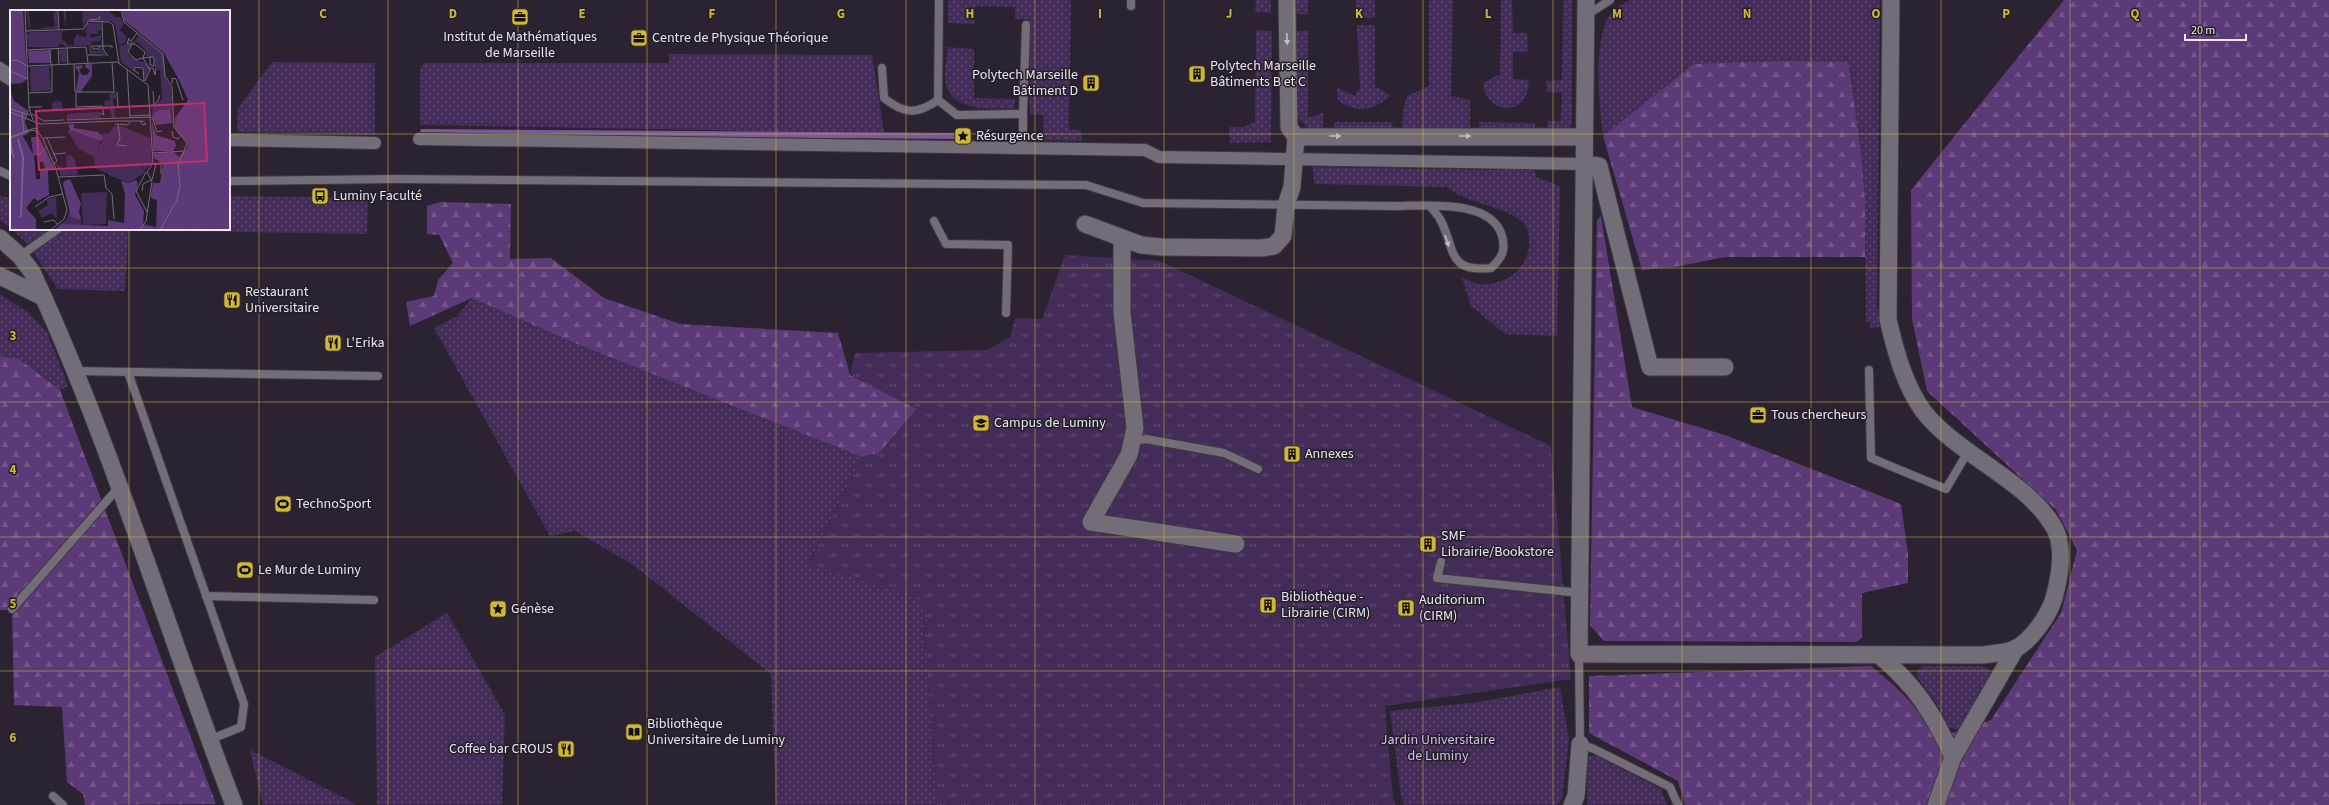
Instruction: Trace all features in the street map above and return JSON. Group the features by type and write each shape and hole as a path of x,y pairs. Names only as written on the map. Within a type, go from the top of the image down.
{"street":[{"path":"1085,224 1141,245 1161,247 1262,248 1274,246 1283,236 1286,204 1292,186 1292,160 1296,137 1289,127 1287,0"},
{"path":"1890,0 1888,319 1895,349 1908,381 1924,412 1944,433 1969,450 2034,503 2053,524 2060,547 2060,578 2052,607 2037,629 2016,648 1953,757 1936,805"},
{"path":"1586,8 1583,137 1580,654 1984,655 2016,648"},
{"path":"0,73 10,79"},
{"path":"1296,137 1583,137"},
{"path":"419,139 1145,150 1159,156 1292,160 1583,164 1599,166 1650,367 1725,367"},
{"path":"230,140 375,142"},
{"path":"0,238 20,256 32,272 74,371 119,487 208,740 234,805"},
{"path":"1122,239 1122,313 1135,428 1129,455 1091,522 1236,544"},
{"path":"0,276 43,297"},
{"path":"1879,655 1904,676 1925,702 1939,726 1953,757"},
{"path":"1572,805 1576,796 1580,744"}],"lane":[{"path":"938,100 939,0"},
{"path":"1586,8 1610,0"},
{"path":"1023,148 1026,25"},
{"path":"0,66 10,72"},
{"path":"882,68 884,98 896,108 908,111 920,109 938,100"},
{"path":"938,100 957,115 1023,114"},
{"path":"0,171 10,176"},
{"path":"230,180 395,179 1086,185 1143,203 1430,206 1470,209 1492,220 1501,231 1504,244 1501,258 1491,268 1470,268 1459,264 1453,256 1440,219 1430,206"},
{"path":"934,221 946,244 1008,245 1006,313"},
{"path":"20,256 57,230"},
{"path":"1869,370 1871,458 1946,489 1969,450"},
{"path":"74,371 378,376"},
{"path":"128,372 244,704 241,727 208,740"},
{"path":"1132,441 1146,439 1177,446 1224,453 1258,469"},
{"path":"12,609 119,487"},
{"path":"1440,562 1437,578 1580,593"},
{"path":"206,596 374,600"},
{"path":"1580,654 1580,744 1594,749 1670,787 1678,805"},
{"path":"53,796 63,805"}],"shaded area":[{"name":"Campus de Luminy","path":"0,0 2064,0 1911,190 1927,391 2056,510 2077,550 2061,613 1991,720 1742,805 0,805"}],"green space":[{"path":"948,0 1071,0 1069,125 1070,130 1081,130 1082,141 1043,140 1043,115 1030,114 1030,20 1015,19 1015,7 975,6 974,24 948,23"},
{"path":"1256,0 1271,0 1271,13 1255,12"},
{"path":"1294,0 1308,0 1308,14 1294,14"},
{"path":"1356,0 1375,0 1375,18 1356,17"},
{"path":"1429,0 1453,0 1451,96 1470,100 1470,131 1402,131 1403,110 1407,96 1429,86"},
{"path":"1501,0 1512,0 1513,33 1527,33 1528,52 1513,52 1513,79 1529,80 1527,93 1520,103 1514,107 1507,108 1500,107 1488,98 1483,83 1500,74"},
{"path":"1563,0 1572,0 1572,123 1569,131 1547,131 1547,121 1561,121 1562,93 1547,92 1546,81 1562,80"},
{"path":"1630,0 1880,0 1877,305 1880,327 1870,328 1870,322 1866,322 1865,207 1861,153 1694,64 1603,136 1598,71 1602,37 1606,22 1612,12"},
{"path":"2064,0 2329,0 2329,805 1685,805 1678,781 1589,733 1589,676 1871,666 1899,690 1915,708 1929,728 1934,739 1991,720 2061,613 2077,550 2056,510 1927,391 1912,319 1911,190"},
{"path":"1357,25 1375,25 1375,86 1390,95 1378,104 1365,109 1352,107 1338,100 1337,88 1355,96 1360,88"},
{"path":"1256,30 1272,31 1271,142 1230,143 1229,127 1244,127 1255,121"},
{"path":"1294,31 1308,31 1308,118 1323,113 1323,130 1309,129 1294,114"},
{"path":"947,47 974,49 974,98 1015,99 1014,109 993,109 971,106 962,103 954,97 948,89 945,78"},
{"path":"669,54 872,55 884,133 420,125 420,70 424,63 669,63"},
{"path":"1784,61 1848,62 1861,153 1865,200 1865,257 1725,257 1675,267 1642,270 1603,136 1694,64"},
{"path":"272,62 375,63 375,135 237,132 238,108"},
{"path":"1334,122 1392,122 1393,130 1334,131"},
{"path":"1479,122 1535,123 1535,132 1479,131"},
{"path":"1313,167 1494,170 1534,167 1536,177 1560,186 1557,336 1505,334 1471,306 1462,278 1480,284 1498,282 1513,275 1524,262 1529,245 1528,234 1524,224 1517,218 1498,209 1465,198 1447,187 1314,184"},
{"path":"0,196 10,198 10,228 0,220"},
{"path":"230,196 368,198 367,234 182,231 230,230"},
{"path":"441,202 511,204 510,259 551,258 604,298 680,324 838,333 850,375 917,409 879,453 862,457 577,344 472,298 410,326 406,302 434,296 438,280 453,263 439,235 427,234 427,206"},
{"path":"1601,216 1632,407 1725,435 1901,504 1908,554 1908,583 1862,593 1862,638 1856,642 1604,641 1590,625 1597,220"},
{"path":"12,230 128,230 125,291 58,289 26,242"},
{"path":"1065,255 1160,261 1551,446 1571,679 1385,706 1393,798 1396,805 937,805 922,598 808,565 862,457 879,453 917,409 850,375 855,353 988,350 1010,337 1015,318 1042,319"},
{"path":"0,294 27,312 47,332 68,386 60,390 19,359 0,356"},
{"path":"472,298 577,344 862,457 808,564 922,598 937,805 776,805 771,674 632,564 575,531 550,536 434,328 457,316"},
{"path":"0,356 19,359 60,390 216,804 85,805 83,794 67,782 62,707 14,705 12,610 0,610"},
{"path":"447,613 505,715 502,805 377,805 375,657"},
{"path":"1923,666 1982,666 1989,669 1991,675 1958,730 1949,727 1936,703 1918,678 1917,671"},
{"name":"Jardin Universitaire de Luminy","path":"1560,687 1569,740 1562,799 1557,805 1404,805 1401,797 1390,711 1479,702"},
{"path":"250,750 354,803 355,805 263,805"},
{"path":"1595,755 1661,789 1667,805 1587,805 1587,756"}],"waterway":[{"path":"423,132 963,136"}],"place":[{"name":"Institut de Mathématiques de Marseille","path":"520,17"},
{"name":"Centre de Physique Théorique","path":"639,38"},
{"name":"Polytech Marseille Bâtiments B et C","path":"1197,74"},
{"name":"Polytech Marseille Bâtiment D","path":"1091,83"},
{"name":"Résurgence","path":"963,136"},
{"name":"Luminy Faculté","path":"320,196"},
{"name":"Restaurant Universitaire","path":"232,300"},
{"name":"L'Erika","path":"333,343"},
{"name":"Tous chercheurs","path":"1758,415"},
{"name":"Campus de Luminy","path":"981,423"},
{"name":"Annexes","path":"1292,454"},
{"name":"TechnoSport","path":"283,504"},
{"name":"SMF Librairie/Bookstore","path":"1428,544"},
{"name":"Le Mur de Luminy","path":"245,570"},
{"name":"Bibliothèque - Librairie (CIRM)","path":"1268,605"},
{"name":"Auditorium (CIRM)","path":"1406,608"},
{"name":"Génèse","path":"498,609"},
{"name":"Bibliothèque Universitaire de Luminy","path":"634,732"},
{"name":"Coffee bar CROUS","path":"566,749"}]}
